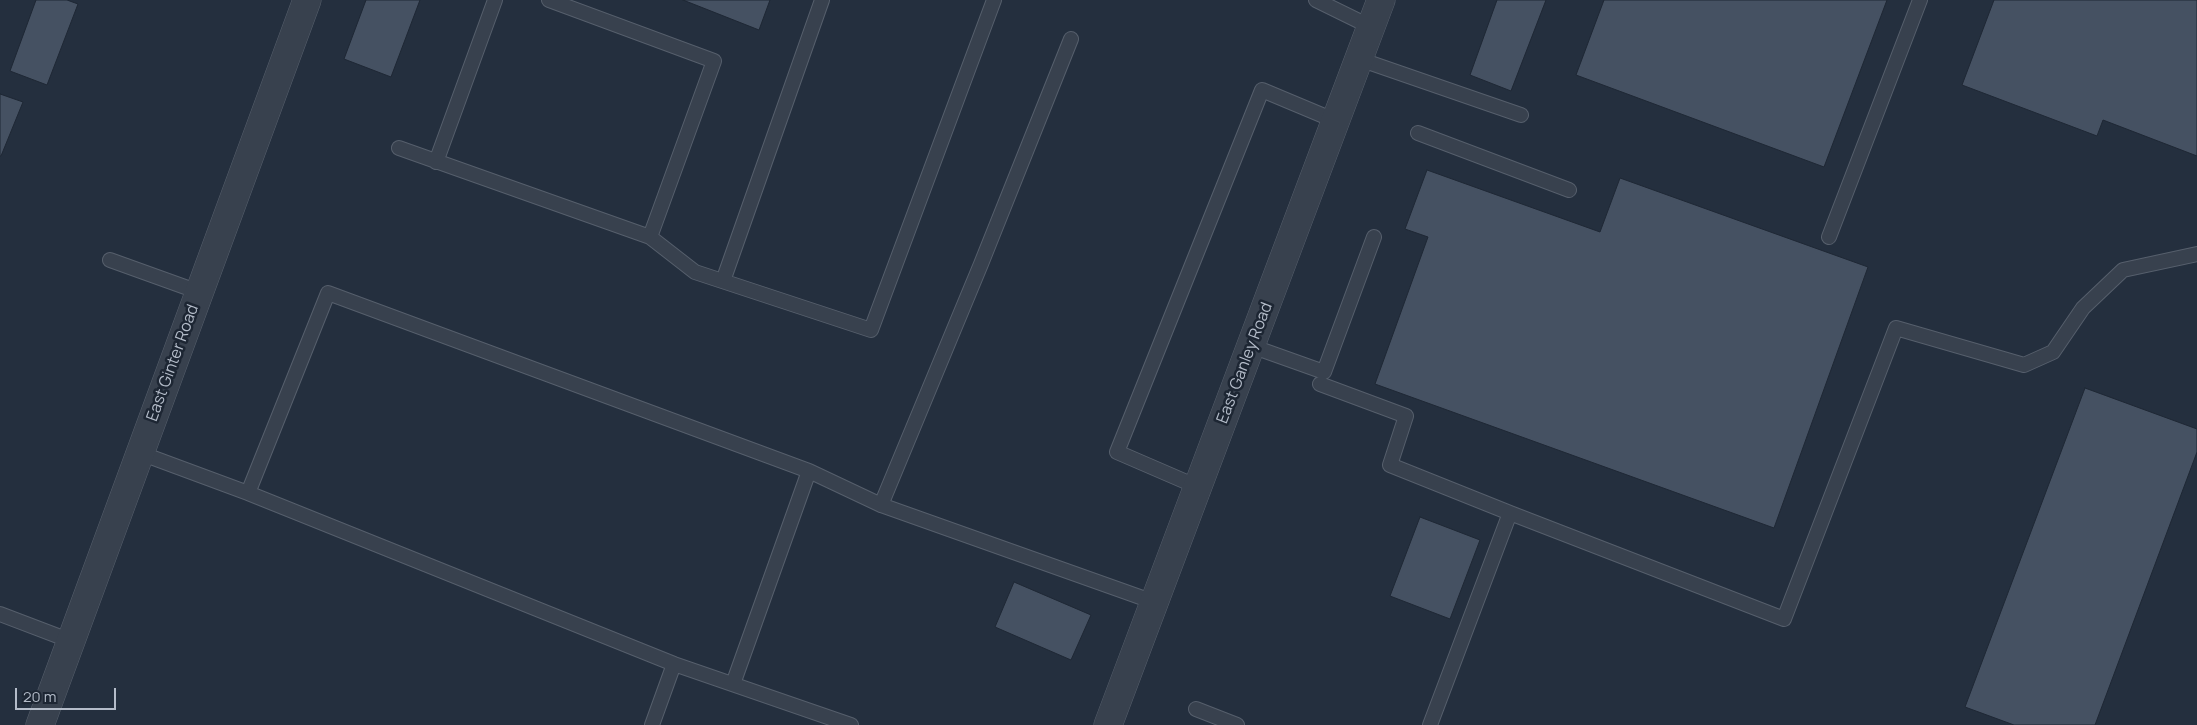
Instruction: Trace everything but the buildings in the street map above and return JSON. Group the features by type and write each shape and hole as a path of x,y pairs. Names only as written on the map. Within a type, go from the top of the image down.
{"street":[{"name":"East Ginter Road","path":"40,725 307,0"},
{"name":"East Ganley Road","path":"1108,725 1381,0"}],"lane":[{"path":"436,162 495,0"},
{"path":"549,0 714,61 650,238"},
{"path":"723,281 822,0"},
{"path":"399,148 650,238 695,272 871,330 994,0"},
{"path":"1316,0 1371,27"},
{"path":"1829,238 1920,0"},
{"path":"881,505 981,264 1071,39"},
{"path":"1359,59 1521,115"},
{"path":"1198,487 1117,452 1262,90 1336,121"},
{"path":"1418,133 1569,190"},
{"path":"1251,346 1324,372 1374,237"},
{"path":"1320,384 1406,416 1390,466 1784,619 1896,328 2024,365 2053,352 2083,308 2123,270 2197,254"},
{"path":"110,260 199,292"},
{"path":"248,493 328,293 809,471 881,505 1154,602"},
{"path":"140,453 248,493 674,664 851,725"},
{"path":"733,684 809,471"},
{"path":"1430,725 1510,513"},
{"path":"0,614 71,641"},
{"path":"652,725 674,664"},
{"path":"1196,709 1237,725"}]}
